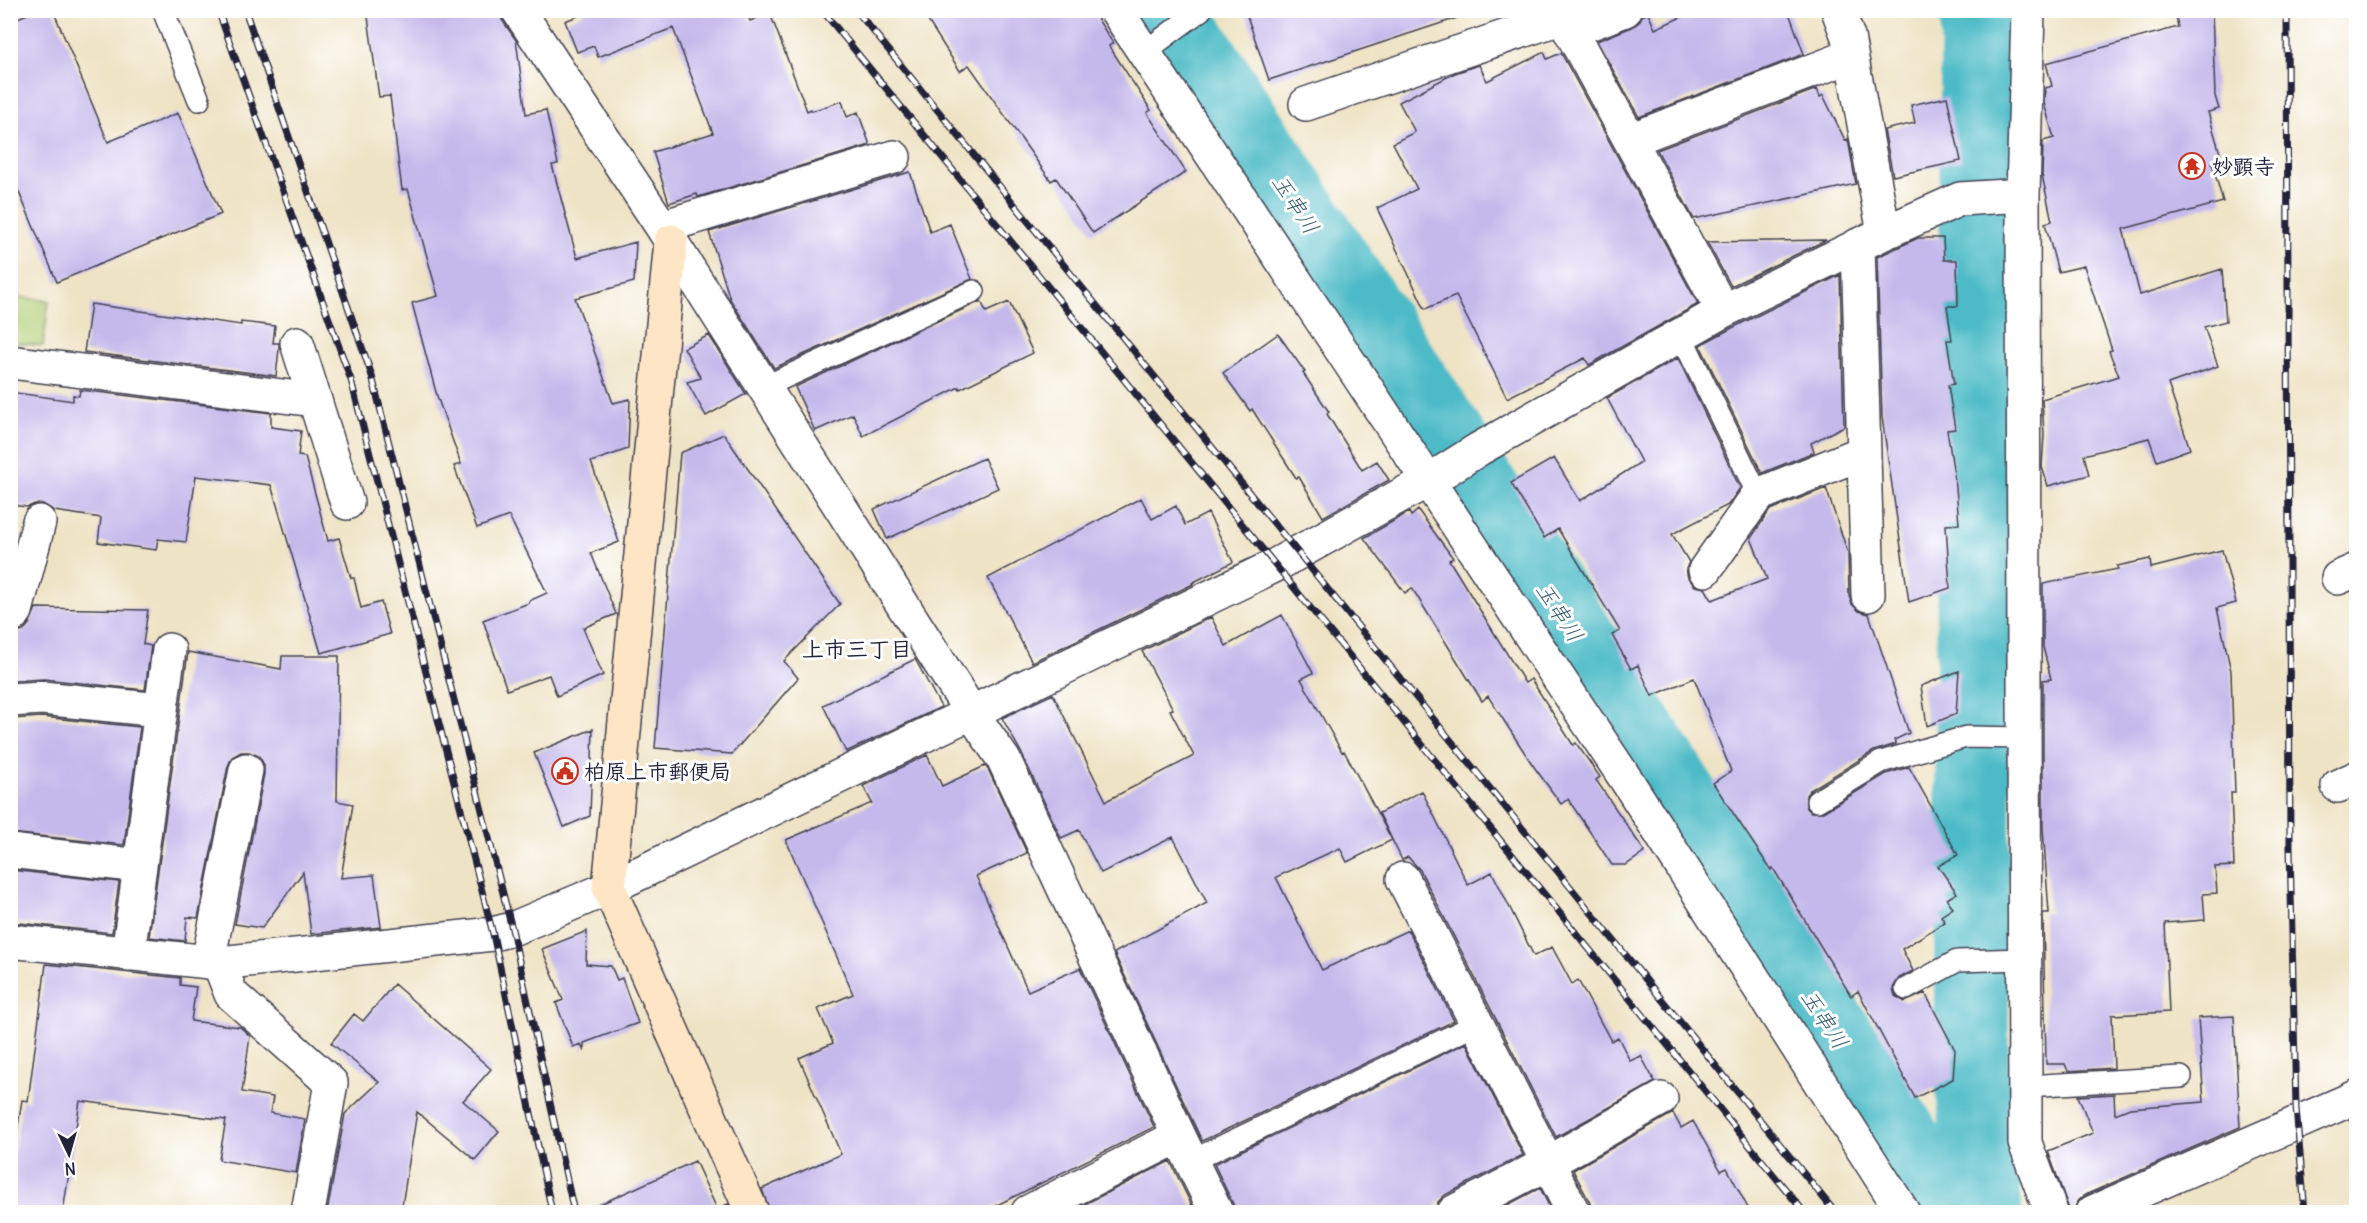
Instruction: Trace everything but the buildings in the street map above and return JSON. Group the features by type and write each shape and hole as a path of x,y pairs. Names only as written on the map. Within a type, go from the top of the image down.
{"street":[{"path":"518,10 666,234 971,712 1004,760 1216,1212"},
{"path":"1116,10 1155,44 1903,1212"},
{"path":"1570,31 1625,10"},
{"path":"1838,10 1848,37 1851,56 1871,239 1864,452 1868,595"},
{"path":"2028,10 2021,195 2011,737 2023,959 2025,1143 2051,1212"},
{"path":"1306,104 1563,17 1724,310"},
{"path":"1630,140 1851,56"},
{"path":"666,234 894,157"},
{"path":"10,941 214,963 493,934 512,929 609,888 1276,565 1724,310 1960,199 2021,195"},
{"path":"666,234 609,888 752,1212"},
{"path":"297,344 347,503"},
{"path":"10,362 315,400"},
{"path":"1705,570 1758,495 1864,452"},
{"path":"10,616 16,611 39,522"},
{"path":"128,954 169,650"},
{"path":"10,700 42,698 160,710"},
{"path":"246,770 214,963 231,994 330,1083 308,1212"},
{"path":"10,851 140,866"},
{"path":"1403,879 1573,1212"},
{"path":"2093,1212 2356,1097"},
{"path":"1454,1212 1548,1163 1661,1099"},
{"path":"1028,1212 1185,1148"}],"lane":[{"path":"163,10 199,100"},
{"path":"1155,44 1201,11"},
{"path":"764,387 974,291"},
{"path":"1682,334 1758,495"},
{"path":"1817,801 1881,762 1966,738 2011,737"},
{"path":"1906,989 1957,961 2023,959"},
{"path":"1185,1148 1477,1024"},
{"path":"2025,1086 2181,1077"}],"green space":[{"path":"11,296 49,301 43,346 11,342"}],"waterway":[{"name":"玉串川","path":"1170,10 1951,1212"},
{"path":"1978,10 1971,1062 1985,1212"}],"railway":[{"path":"218,10 351,380 493,934 552,1212"},
{"path":"245,10 372,376 512,929 574,1212"},
{"path":"822,10 1804,1212"},
{"path":"856,10 1835,1212"},
{"path":"2287,10 2290,848 2296,1108 2305,1212"}],"place":[{"name":"妙顕寺","path":"2192,166"},
{"name":"柏原上市郵便局","path":"565,771"}],"district":[{"name":"上市三丁目","path":"857,649"}]}
